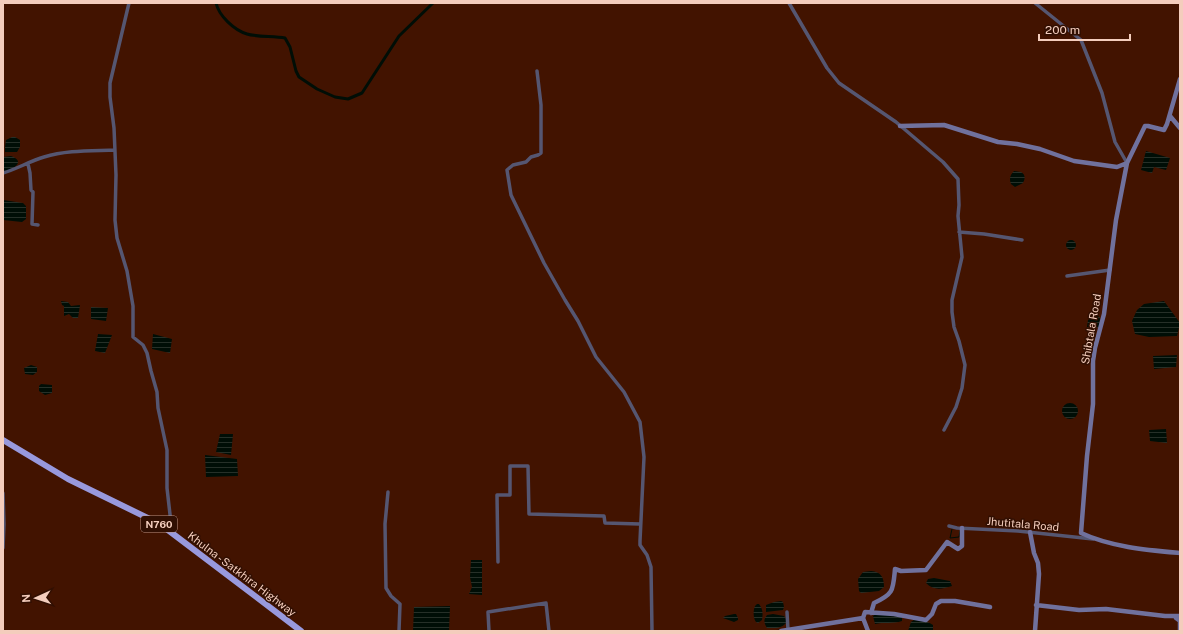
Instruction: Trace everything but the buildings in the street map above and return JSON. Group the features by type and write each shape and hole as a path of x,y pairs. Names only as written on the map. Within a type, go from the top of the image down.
{"highway":[{"name":"Khulna - Satkhira Highway","path":"3,440 68,478 160,524 300,631"}],"street":[{"path":"128,3 110,83 115,150 117,238 127,271 134,306 133,337 143,345 147,353 157,392 158,408 167,450 167,488 173,534"},
{"path":"789,3 827,68 839,83 900,126 943,162 958,179 958,216 962,257 952,300 952,312 954,327 959,341 964,365 962,388 956,407 944,430"},
{"path":"900,126 944,125 998,142 1040,149 1074,161 1117,166 1127,163 1115,142 1102,93 1081,40 1035,3"},
{"path":"537,71 541,105 541,153 538,156 530,157 526,162 513,165 507,170 511,195 544,263 578,321 596,357 624,392 640,422 644,457 640,545 647,555 651,567 652,631"},
{"name":"Shibtala Road","path":"1095,539 1082,533 1087,456 1093,404 1095,348 1104,314 1116,220 1127,163 1145,126 1164,130 1170,116 1180,79"},
{"path":"1170,116 1180,128"},
{"path":"3,173 42,158 69,152 115,150"},
{"path":"28,164 31,190 33,192 32,224 38,225"},
{"path":"959,232 1022,240"},
{"path":"1067,276 1110,270"},
{"path":"498,562 497,494 510,495 510,466 528,466 529,514 604,516 605,523 640,524"},
{"path":"388,492 385,524 386,588 391,596 400,604 399,631"},
{"path":"3,494 3,548"},
{"name":"Jhutitala Road","path":"949,526 1030,532 1095,539"},
{"path":"871,613 874,603 888,597 893,588 895,569 901,571 926,570 947,542 958,549 962,546 962,528"},
{"path":"1030,532 1034,553 1038,563 1039,574 1035,631"},
{"path":"1095,539 1139,548 1180,553"},
{"path":"652,583 657,583"},
{"path":"868,631 863,618 865,612 907,616 926,620 932,614 936,604 941,601 960,602 990,607"},
{"path":"489,631 488,612 546,603 549,631"},
{"path":"1036,605 1079,610 1106,609 1178,616 1176,618 1180,621 1180,631"},
{"path":"787,612 788,630"},
{"path":"781,631 863,618"}],"shaded area":[{"path":"12,137 20,140 20,147 17,152 5,152 6,140"},
{"path":"1146,151 1170,158 1166,170 1154,167 1152,173 1141,170"},
{"path":"11,156 16,158 18,163 14,168 3,172 3,157"},
{"path":"1014,171 1021,172 1025,177 1023,183 1015,187 1011,184 1010,180"},
{"path":"3,200 23,203 26,206 26,219 22,222 3,220"},
{"path":"1069,240 1073,240 1075,241 1075,249 1069,250 1066,247 1066,243"},
{"path":"61,301 68,302 71,306 80,305 78,318 73,318 69,314 64,316 64,306 62,305"},
{"path":"1164,301 1180,323 1177,336 1149,337 1135,334 1132,321 1137,310 1144,304"},
{"path":"91,307 108,308 106,321 91,319"},
{"path":"1095,316 1100,318 1099,327 1094,329 1087,327 1088,320"},
{"path":"98,334 112,335 105,353 95,351"},
{"path":"153,334 172,339 170,353 152,349"},
{"path":"1177,355 1176,367 1154,369 1153,356"},
{"path":"31,365 37,367 37,372 33,375 25,374 24,368"},
{"path":"41,384 52,385 52,393 45,395 39,391 39,386"},
{"path":"1070,403 1077,408 1078,411 1073,418 1070,419 1063,414 1062,411 1067,404"},
{"path":"1166,429 1167,443 1150,441 1149,430"},
{"path":"220,434 233,434 231,455 216,452"},
{"path":"205,455 237,459 238,476 206,477"},
{"path":"471,560 482,560 482,595 469,594 472,587 470,577"},
{"path":"871,571 880,574 884,587 879,591 861,593 859,591 858,579 863,572"},
{"path":"934,578 950,581 952,586 938,589 929,586 926,583 928,579"},
{"path":"781,601 783,602 783,610 766,612 766,605"},
{"path":"757,604 759,604 763,614 762,620 758,623 755,620 754,614 754,608"},
{"path":"450,606 449,631 413,631 414,607"},
{"path":"877,613 902,617 902,621 875,624 873,616"},
{"path":"736,614 738,620 734,622 723,618 725,616"},
{"path":"773,614 784,616 786,623 780,627 767,628 764,620 767,615"},
{"path":"914,620 924,621 933,625 933,630 908,631 911,622"}],"waterway":[{"path":"216,3 220,13 228,22 242,32 255,36 285,38 290,47 299,77 317,89 335,97 348,99 362,93 399,36 433,3"},
{"path":"952,529 950,538 959,537 960,531"},
{"path":"771,631 780,630"}]}
